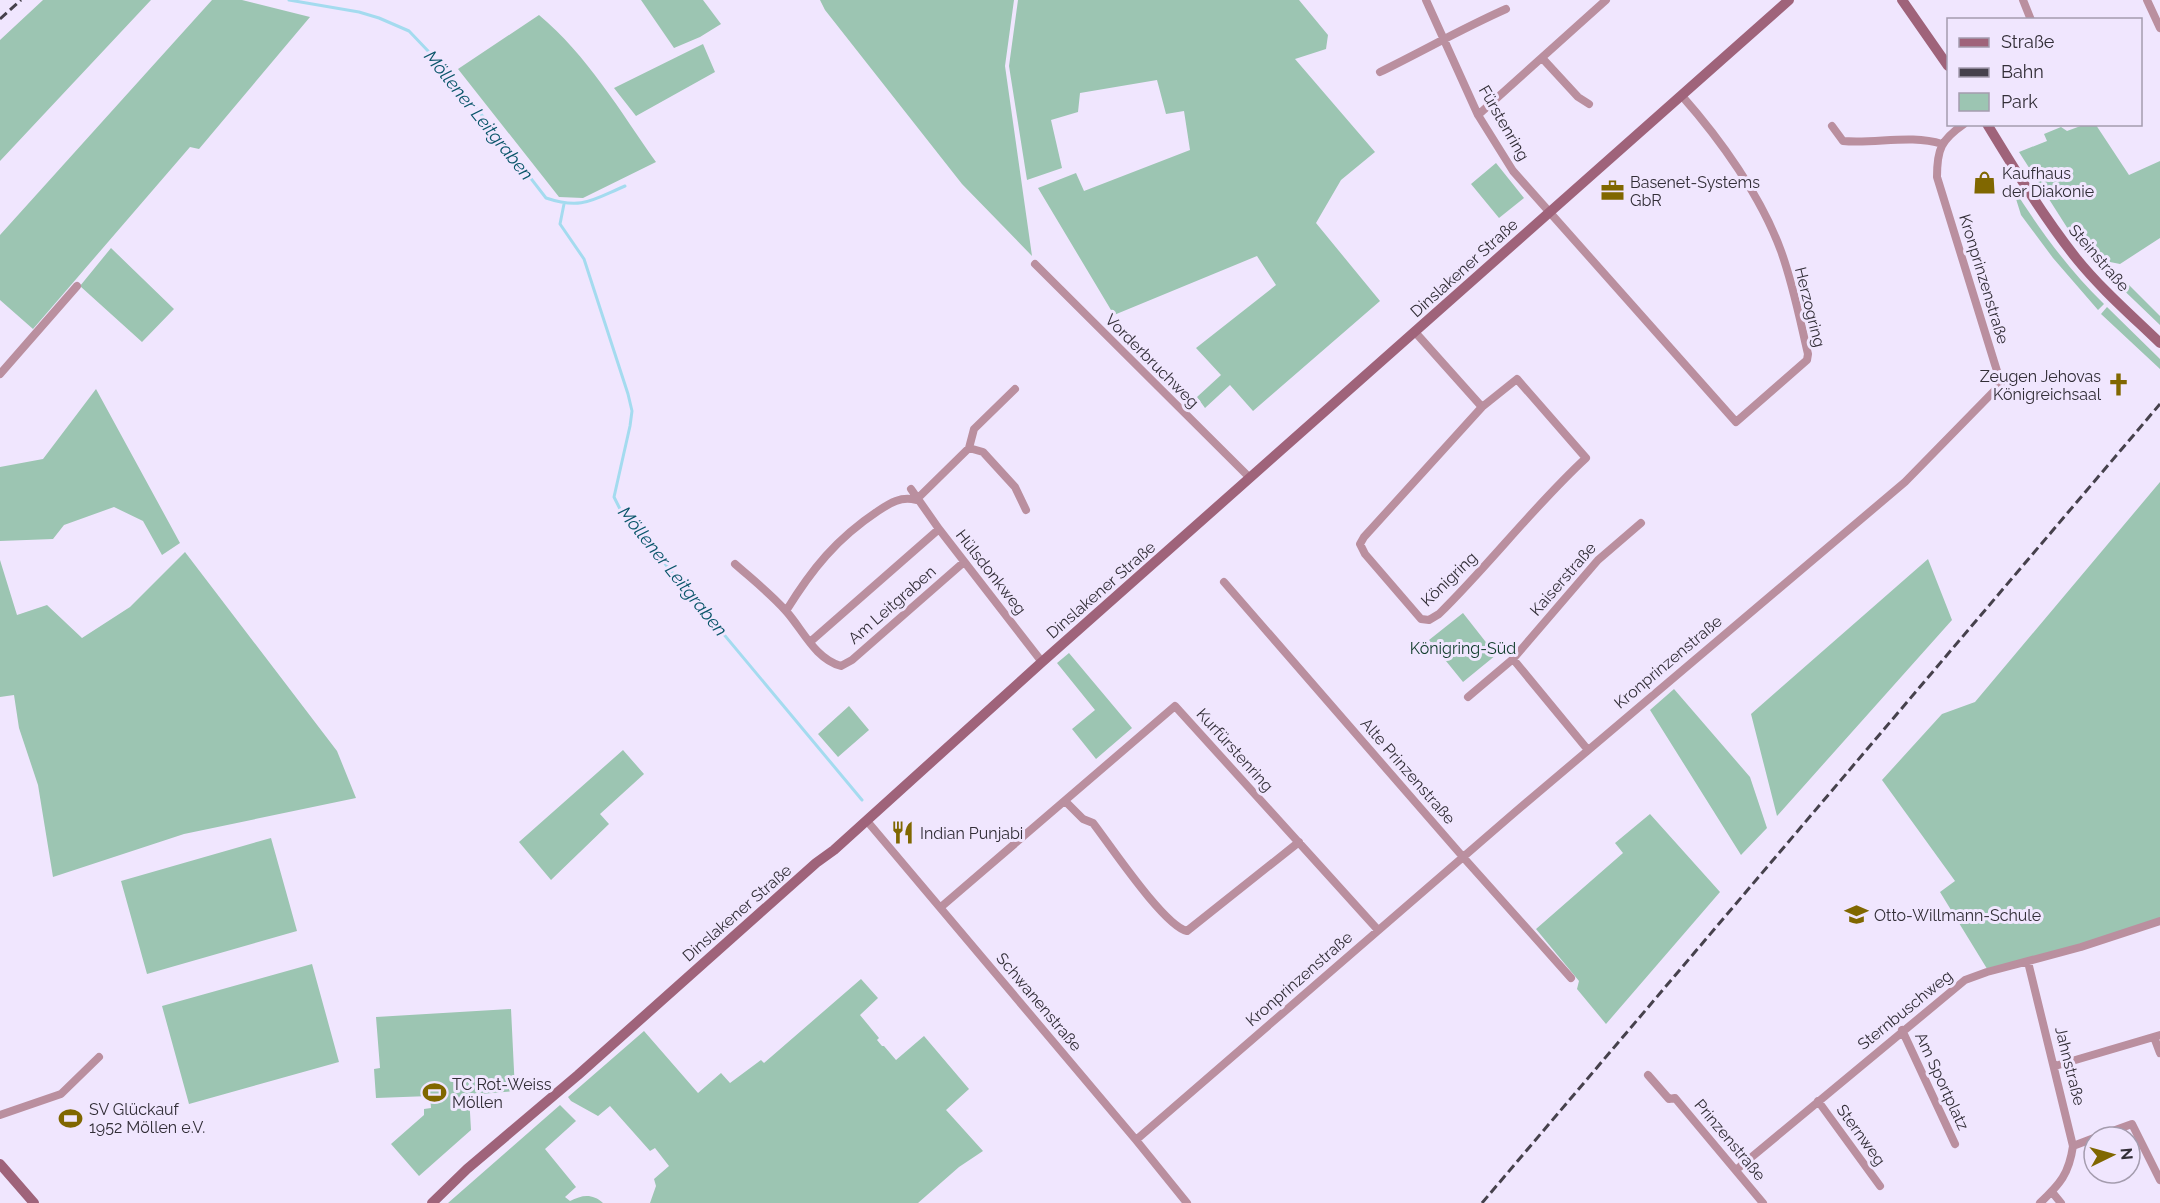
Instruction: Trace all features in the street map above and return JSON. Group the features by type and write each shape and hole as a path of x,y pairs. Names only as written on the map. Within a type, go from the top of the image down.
{"main road":[{"name":"Dinslakener Straße","path":"432,1203 467,1169 578,1075 816,863 867,821 1042,662 1789,0"},
{"path":"1902,0 1947,65"},
{"name":"Steinstraße","path":"1988,126 2042,210 2077,258 2160,343"},
{"path":"0,1164 34,1203"}],"street":[{"name":"Fürstenring","path":"1426,0 1478,115 1513,171 1550,213"},
{"path":"1478,115 1605,0"},
{"path":"2023,0 2030,18"},
{"path":"2147,0 2160,28"},
{"path":"1380,72 1444,41 1459,30 1506,9"},
{"path":"1543,58 1578,97 1589,104"},
{"name":"Herzogring","path":"1550,213 1736,422 1806,360 1808,354 1781,251 1763,212 1735,164 1682,96"},
{"path":"1832,126 1843,141 1865,143 1926,139 1942,144 1950,134 1961,126"},
{"name":"Kronprinzenstraße","path":"1136,1140 1462,857 1911,477 2001,384 1937,177 1937,157 1942,144"},
{"name":"Vorderbruchweg","path":"1035,264 1250,478"},
{"path":"0,374 77,286"},
{"path":"1415,332 1482,407"},
{"name":"Königring","path":"1517,379 1586,459 1528,515 1439,614 1429,620 1421,619 1365,554 1360,544 1482,407 1517,379"},
{"path":"786,611 805,580 827,552 856,526 897,501 906,497 916,500 969,448 974,429 1015,389"},
{"path":"969,448 983,452 1015,487 1026,510"},
{"name":"Hülsdonkweg","path":"910,489 916,500 1042,662"},
{"name":"Kaiserstraße","path":"1468,697 1513,659 1598,560 1641,523"},
{"name":"Am Leitgraben","path":"810,642 939,530"},
{"name":"Am Leitgraben","path":"735,564 786,611 828,663 841,666 852,660 964,562"},
{"name":"Alte Prinzenstraße","path":"1224,582 1462,857 1571,978"},
{"path":"1513,659 1588,750"},
{"name":"Kurfürstenring","path":"940,907 1175,706 1378,930"},
{"path":"1065,801 1083,819 1093,823 1134,878 1180,930 1187,931 1299,842"},
{"name":"Schwanenstraße","path":"867,821 1187,1203"},
{"name":"Sternbuschweg","path":"1736,1170 1965,980 2160,921"},
{"name":"Jahnstraße","path":"2028,962 2073,1146 2070,1165 2060,1182 2040,1203"},
{"name":"Am Sportplatz","path":"1902,1030 1955,1144"},
{"path":"2055,1066 2157,1036 2160,1053"},
{"path":"0,1115 61,1094 99,1057"},
{"name":"Prinzenstraße","path":"1648,1075 1669,1099 1675,1098 1763,1203"},
{"name":"Sternweg","path":"1818,1101 1880,1186"},
{"path":"2073,1146 2082,1142"},
{"path":"2142,1144 2160,1180"},
{"path":"2052,1192 2061,1203"}],"green space":[{"path":"43,0 151,0 0,161 0,40"},
{"path":"212,0 242,0 310,17 199,149 190,147 33,329 0,300 0,235"},
{"path":"641,0 703,0 721,24 700,37 674,48"},
{"path":"820,0 1014,0 1005,66 1032,256 962,184 825,10"},
{"path":"1018,0 1299,0 1328,35 1326,49 1295,59 1375,152 1341,180 1316,223 1380,301 1253,411 1230,385 1205,408 1197,397 1221,375 1196,348 1276,285 1257,256 1114,315 1038,188 1076,173 1084,191 1190,150 1184,111 1166,114 1157,80 1080,93 1078,112 1051,120 1062,168 1027,180 1009,66"},
{"path":"539,15 588,66 656,162 583,198 559,197 458,69"},
{"path":"703,44 715,72 636,116 614,88"},
{"path":"2081,126 2097,126 2129,175 2160,161 2160,238 2120,264 2110,262 2091,246 2084,249 2075,240 2019,152 2047,141 2044,134 2061,127 2067,131"},
{"path":"1496,163 1524,198 1499,218 1471,184"},
{"path":"2012,186 2055,248 2104,304 2098,310 2053,258 2021,215"},
{"path":"111,248 174,309 142,342 80,286"},
{"path":"2116,272 2160,316 2160,325 2110,277"},
{"path":"2107,307 2160,359 2160,369 2101,314"},
{"path":"96,389 180,543 162,555 143,521 114,507 64,525 53,539 0,541 0,467 43,459"},
{"path":"2160,482 2160,921 1989,972 1940,892 1955,881 1882,780 1942,714 1975,702"},
{"path":"185,552 337,751 356,798 184,834 53,877 38,785 19,728 14,695 0,697 0,560 17,615 47,605 82,638 130,607"},
{"path":"1928,559 1952,620 1777,816 1751,714"},
{"name":"Königring-Süd","path":"1463,613 1496,655 1463,682 1429,640"},
{"path":"1069,653 1132,728 1096,759 1072,729 1095,710 1057,663"},
{"path":"1674,689 1750,777 1767,828 1741,855 1650,710"},
{"path":"849,706 869,730 838,757 818,734"},
{"path":"623,750 644,774 600,814 609,824 551,880 519,842"},
{"path":"1650,814 1720,892 1606,1024 1577,989 1579,981 1536,929 1623,853 1615,843"},
{"path":"271,838 297,931 147,974 121,881"},
{"path":"312,964 339,1062 189,1104 162,1006"},
{"path":"861,979 878,998 860,1015 879,1038 877,1040 882,1046 896,1060 924,1036 969,1089 946,1110 983,1151 959,1167 918,1203 650,1203 656,1186 654,1179 669,1166 655,1148 650,1151 610,1106 598,1116 568,1097 644,1031 698,1093 721,1073 730,1083 761,1060 764,1063"},
{"name":"TC Rot-Weiss Möllen","path":"511,1009 515,1091 469,1095 471,1130 419,1176 391,1144 424,1115 424,1109 431,1108 430,1096 376,1098 374,1069 380,1068 376,1017"},
{"path":"560,1105 576,1121 545,1149 576,1187 565,1197 570,1201 583,1196 591,1196 603,1203 448,1203"}],"waterway":[{"name":"Möllener Leitgraben","path":"289,0 359,12 409,31 450,74 546,198 558,202 587,202 625,186"},
{"name":"Möllener Leitgraben","path":"564,204 560,224 584,259 632,411 614,497 621,511 862,800"}],"railway":[{"path":"0,19 21,0"},
{"path":"1482,1203 2160,404"}],"place":[{"name":"Kaufhaus der Diakonie","path":"1984,182"},
{"name":"Basenet-Systems GbR","path":"1612,191"},
{"name":"Zeugen Jehovas Königreichsaal","path":"2119,385"},
{"name":"Indian Punjabi","path":"902,833"},
{"name":"Otto-Willmann-Schule","path":"1856,915"},
{"name":"TC Rot-Weiss Möllen","path":"434,1093"},
{"name":"SV Glückauf 1952 Möllen e.V.","path":"71,1118"}]}
